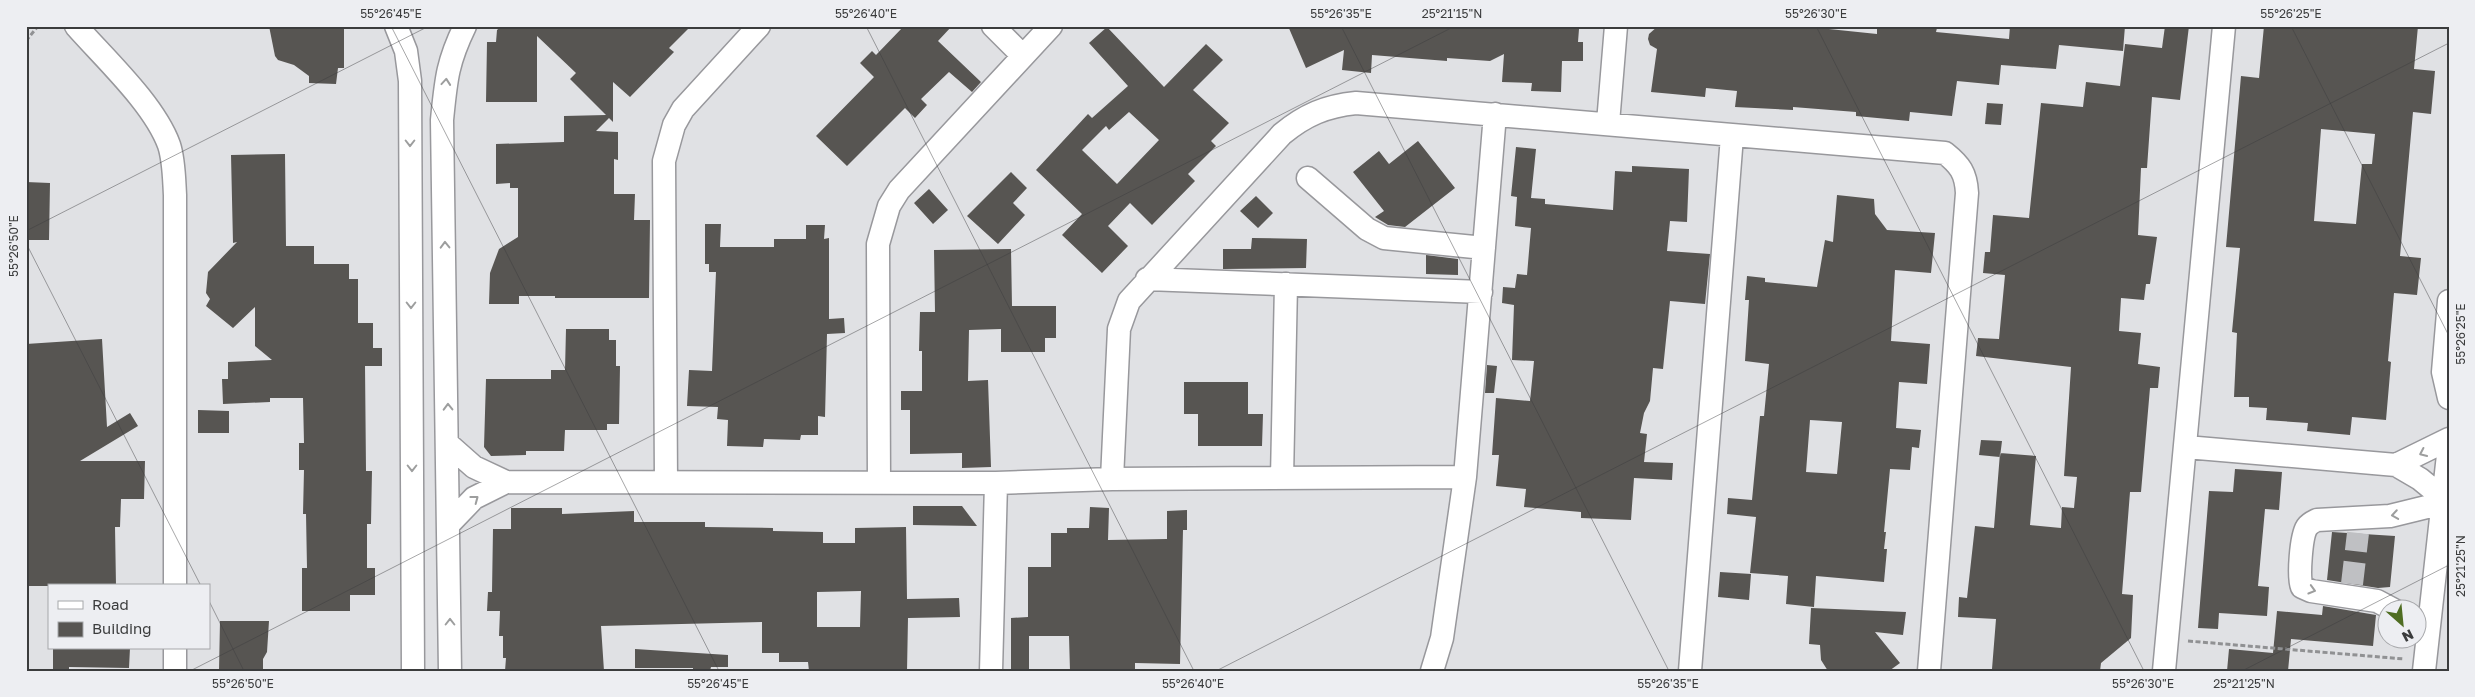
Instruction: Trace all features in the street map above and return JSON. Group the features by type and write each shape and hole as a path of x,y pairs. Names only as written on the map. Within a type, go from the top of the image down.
{"street":[{"path":"76,26 159,123 169,146 175,195 175,584"},
{"path":"396,26 410,66 414,671"},
{"path":"450,671 450,524 442,120 447,73 453,52 465,26"},
{"path":"666,481 664,161 668,143 683,109 760,26"},
{"path":"993,26 1023,56"},
{"path":"879,482 878,244 882,224 899,190 1051,26"},
{"path":"1608,124 1616,26"},
{"path":"2164,671 2224,26"},
{"path":"1112,479 1119,329 1129,301 1147,279 1282,134 1298,120 1315,111 1335,105 1356,103 1945,154 1958,163 1966,177 1968,193 1928,671"},
{"path":"410,114 427,114 442,120"},
{"path":"1432,671 1442,638 1465,477 1495,114"},
{"path":"1690,671 1732,136"},
{"path":"1308,178 1367,229 1384,238 1484,248"},
{"path":"1147,279 1481,292"},
{"path":"1282,478 1286,284"},
{"path":"2449,301 2443,366 2444,384 2449,398"},
{"path":"2396,465 2449,440"},
{"path":"448,444 474,467 506,482 996,483 1112,479 1465,477"},
{"path":"2423,655 2449,446"},
{"path":"2186,447 2396,465 2420,480 2442,500"},
{"path":"450,524 474,498 506,482"},
{"path":"991,671 996,483"},
{"path":"2378,602 2352,591 2306,590 2302,587 2299,578 2304,533 2312,522 2323,519 2359,526 2403,514 2442,500"},
{"path":"175,650 175,671"}],"path":[{"path":"26,41 38,26"},
{"path":"2168,639 2423,655"}],"building":[{"path":"269,26 338,26 344,29 344,68 338,68 336,84 309,83 309,76 294,65 278,60 275,56"},
{"path":"502,26 691,26 669,48 674,52 630,97 613,82 613,122 609,118 596,131 618,132 618,160 614,159 614,194 635,194 634,220 650,220 649,298 519,296 519,304 489,304 490,273 499,249 518,237 518,188 510,188 510,183 496,184 496,144 564,142 564,116 606,115 570,79 576,73 537,36 537,102 486,102 487,42 496,42 497,30"},
{"path":"904,26 952,26 938,41 981,82 972,92 949,72 921,99 927,105 915,118 905,108 847,166 816,136 874,77 860,63 872,51 876,55"},
{"path":"1288,26 1564,26 1564,28 1579,29 1578,42 1583,42 1583,61 1562,61 1561,92 1531,91 1532,83 1502,82 1504,54 1490,61 1447,58 1447,61 1372,55 1371,73 1342,70 1344,50 1306,68"},
{"path":"1658,26 1800,26 1877,34 1877,26 1913,26 1937,28 1936,32 2009,39 2010,26 2125,26 2123,51 2059,45 2056,69 2001,65 1999,85 1957,81 1952,116 1910,112 1909,121 1856,116 1856,112 1793,107 1793,110 1735,107 1737,91 1706,88 1705,97 1651,92 1657,49 1650,45 1648,39 1649,34"},
{"path":"2165,26 2189,26 2180,100 2152,97 2147,168 2141,168 2138,235 2157,237 2150,284 2146,284 2144,300 2121,298 2119,331 2141,333 2138,364 2160,367 2158,388 2150,388 2141,492 2130,492 2122,594 2133,595 2131,638 2101,663 2100,671 1992,669 1996,619 1958,617 1959,597 1967,598 1975,526 1994,528 2000,453 2036,456 2030,525 2061,528 2062,507 2074,508 2077,477 2064,476 2071,367 1976,356 1978,338 1999,339 2005,275 1983,273 1985,252 1990,252 1993,215 2029,218 2041,103 2083,107 2086,82 2120,86 2125,44 2162,48"},
{"path":"2264,26 2418,26 2414,69 2435,71 2431,114 2413,112 2400,256 2421,258 2417,295 2394,293 2388,361 2391,362 2386,420 2352,417 2350,435 2307,431 2308,423 2266,420 2267,408 2249,407 2249,397 2234,397 2237,333 2232,332 2240,248 2226,247 2241,76 2259,78","holes":["2321,129 2375,134 2372,164 2362,164 2356,224 2314,221"]},
{"path":"1107,27 1164,87 1206,44 1223,60 1193,90 1229,123 1211,141 1216,146 1188,174 1195,181 1152,225 1130,203 1108,226 1128,246 1102,273 1062,235 1082,214 1036,170 1088,114 1092,118 1128,86 1089,43","holes":["1129,112 1159,140 1117,184 1082,150 1106,126 1109,130"]},
{"path":"1987,103 2003,104 2001,125 1985,124"},
{"path":"1418,141 1455,188 1405,227 1388,225 1375,217 1384,211 1353,172 1379,151 1389,164"},
{"path":"1516,147 1536,149 1531,198 1545,199 1545,204 1613,210 1615,171 1632,172 1632,166 1689,169 1687,222 1670,221 1667,251 1710,254 1705,304 1670,301 1663,369 1653,368 1650,401 1644,413 1640,433 1647,434 1644,462 1673,463 1672,480 1634,478 1631,520 1581,518 1581,512 1524,507 1526,489 1496,486 1499,455 1492,455 1496,398 1530,401 1534,361 1512,360 1514,305 1502,303 1503,287 1515,288 1517,274 1527,275 1531,228 1515,226 1517,197 1511,196"},
{"path":"285,154 286,246 314,246 314,264 349,264 349,279 358,279 358,323 373,323 373,348 382,348 382,366 365,366 366,471 372,471 371,524 367,524 367,568 375,568 375,595 350,595 350,611 302,611 302,568 307,568 306,514 303,514 304,470 299,470 299,443 304,443 303,398 270,398 270,402 223,404 222,379 228,379 228,362 272,360 255,346 255,307 233,328 206,306 210,299 206,293 208,272 237,242 233,243 231,155"},
{"path":"1011,172 1027,188 1013,203 1025,215 998,244 967,216"},
{"path":"26,182 50,183 49,240 26,240"},
{"path":"929,189 948,210 933,224 914,203"},
{"path":"1837,195 1874,199 1875,214 1887,230 1935,233 1931,273 1895,270 1891,341 1930,344 1927,384 1899,382 1896,428 1921,430 1919,448 1912,447 1910,470 1890,469 1884,532 1886,532 1884,549 1887,549 1884,582 1816,576 1814,607 1786,604 1788,576 1750,573 1756,517 1727,514 1728,498 1752,500 1760,416 1764,416 1769,364 1745,361 1749,300 1745,300 1747,276 1765,278 1765,282 1817,287 1825,240 1833,242","holes":["1810,420 1842,422 1837,474 1806,472"]},
{"path":"1256,196 1273,213 1258,228 1240,211"},
{"path":"705,224 721,224 720,247 774,247 774,239 806,239 806,225 825,225 824,239 829,238 829,319 844,318 845,333 827,334 825,417 818,416 818,435 801,435 800,440 764,439 763,447 727,446 728,420 717,419 718,407 687,406 689,370 712,371 716,272 709,272 709,264 705,264"},
{"path":"1252,238 1307,239 1306,268 1223,269 1223,249 1251,249"},
{"path":"1011,249 1012,306 1056,306 1056,338 1045,338 1045,352 1001,352 1001,329 969,330 968,381 988,380 991,467 962,468 962,453 910,454 910,410 901,410 901,391 922,391 922,351 919,351 920,312 935,312 934,250"},
{"path":"1426,255 1458,259 1458,275 1426,274"},
{"path":"566,329 609,329 609,340 616,340 616,366 620,366 619,424 607,424 607,430 565,430 564,451 526,451 526,455 491,456 484,447 486,379 551,379 551,370 565,370"},
{"path":"102,339 107,427 130,413 138,426 80,461 145,461 144,499 121,499 120,527 115,527 116,584 48,584 48,586 26,586 26,344"},
{"path":"1487,365 1497,366 1494,393 1485,393"},
{"path":"1184,382 1248,382 1248,414 1263,414 1262,446 1198,446 1198,414 1184,414"},
{"path":"198,410 229,411 229,433 198,433"},
{"path":"1981,440 2002,441 2000,457 1979,455"},
{"path":"2235,469 2282,472 2279,510 2265,509 2258,586 2269,587 2267,616 2219,613 2218,629 2198,628 2209,491 2233,492"},
{"path":"913,506 962,506 977,526 913,525"},
{"path":"1090,507 1109,508 1108,540 1167,539 1167,511 1187,510 1187,530 1183,530 1180,664 1135,663 1135,671 1070,671 1069,636 1029,636 1029,671 1011,671 1011,618 1028,617 1028,567 1051,567 1051,533 1067,533 1067,528 1089,528"},
{"path":"511,508 562,508 562,514 634,511 634,522 705,522 705,527 773,528 773,531 823,532 823,543 855,543 855,528 906,527 907,599 959,598 960,617 908,618 907,671 809,671 808,662 779,662 779,653 762,653 762,622 601,626 604,671 505,671 506,658 503,658 503,636 499,636 500,611 487,611 488,592 492,592 493,529 511,529","holes":["861,591 860,627 817,627 817,592"]},
{"path":"2332,532 2395,536 2390,587 2378,588 2327,580"},
{"path":"1720,572 1751,574 1749,600 1718,597"},
{"path":"2323,606 2376,615 2373,646 2291,639 2288,671 2264,669 2264,671 2227,671 2229,649 2273,653 2277,611 2322,615"},
{"path":"1811,608 1906,612 1903,635 1875,632 1900,663 1889,671 1828,671 1821,660 1820,645 1809,644"},
{"path":"220,621 269,621 267,652 263,659 263,671 219,671"},
{"path":"635,649 728,655 728,667 711,667 710,671 693,671 693,668 635,668"},
{"path":"53,650 130,650 129,668 69,667 69,671 53,671"}],"tunnel":[{"path":"2352,584 2358,533"}]}
